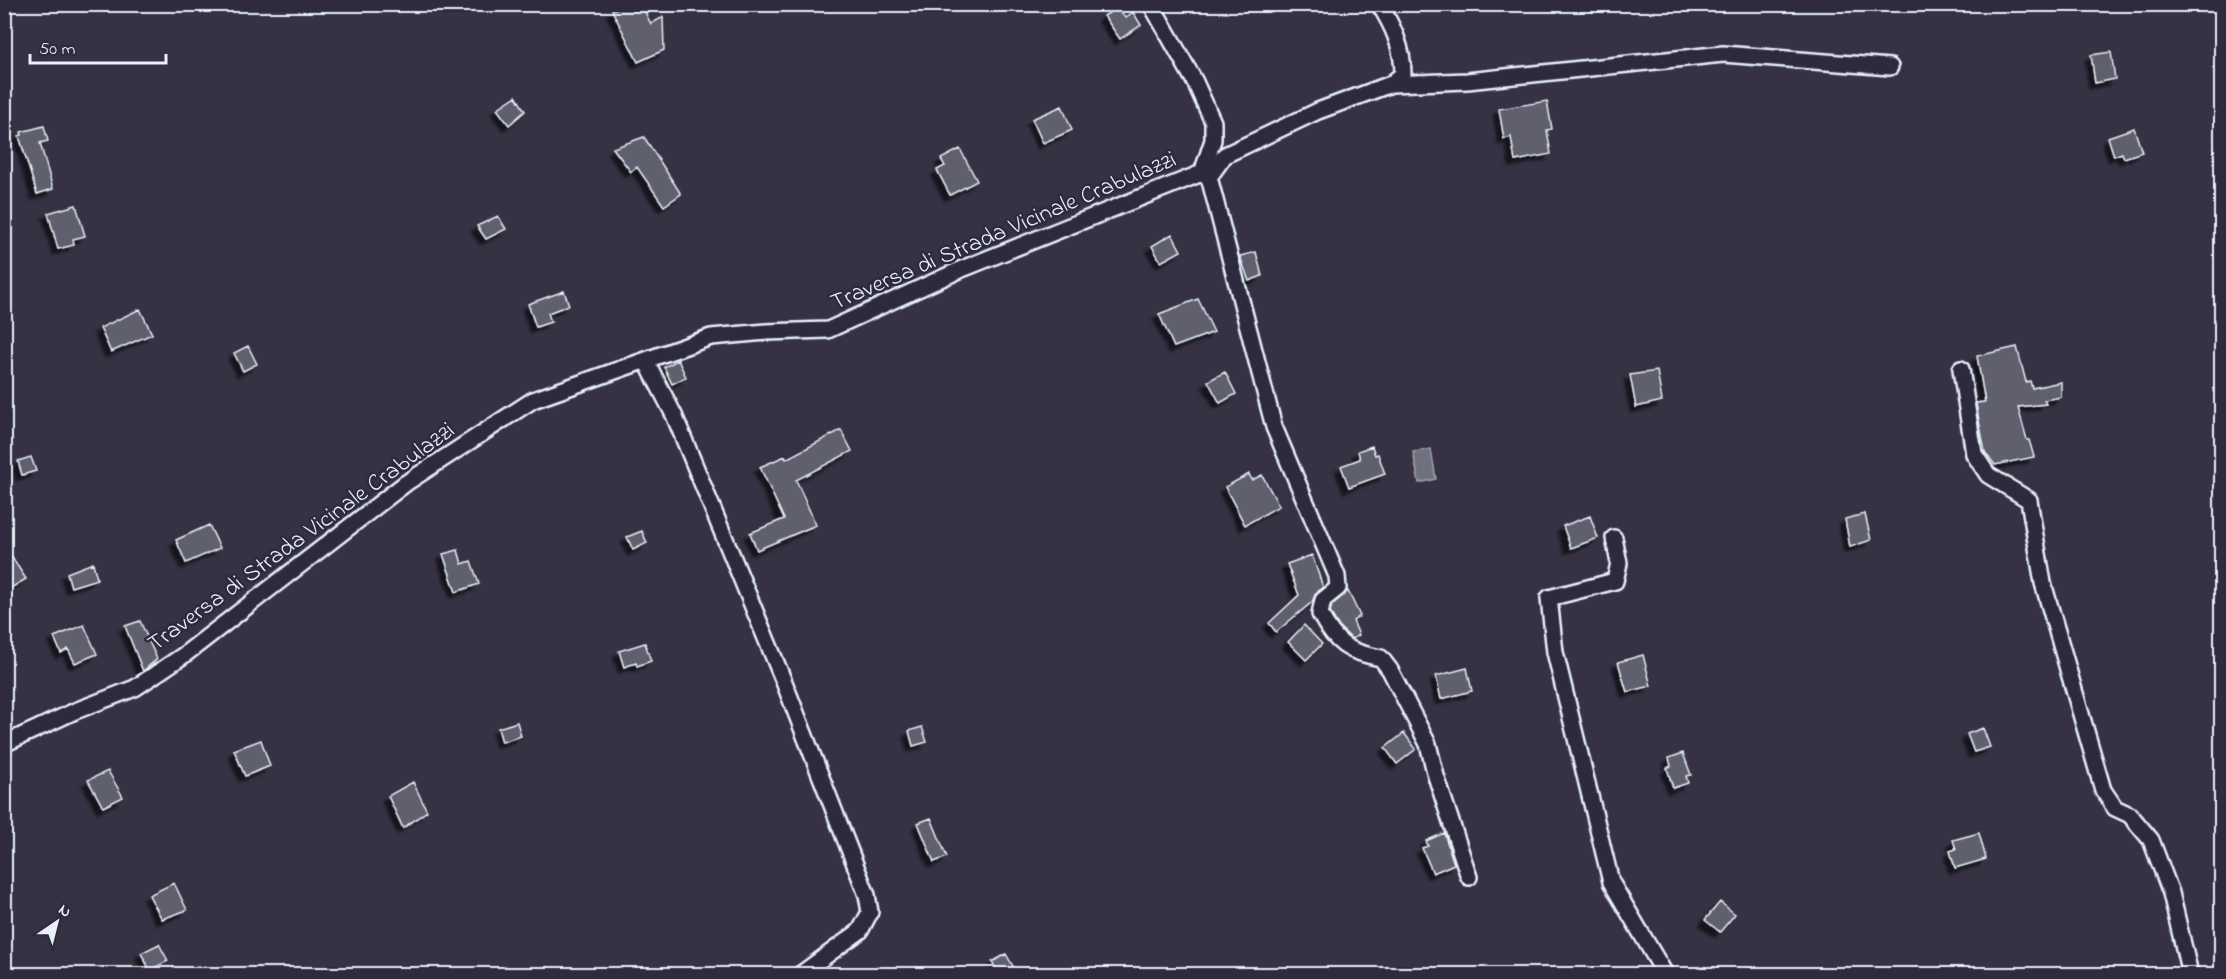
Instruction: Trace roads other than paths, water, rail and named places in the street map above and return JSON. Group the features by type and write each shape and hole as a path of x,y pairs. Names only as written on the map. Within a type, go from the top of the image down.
{"street":[{"path":"1151,4 1195,82 1213,122 1213,140 1205,175"},
{"path":"1379,4 1390,23 1403,56 1403,74 1391,84"},
{"path":"1205,175 1226,155 1318,111 1391,84 1467,81 1723,54 1890,67"},
{"name":"Traversa di Strada Vicinale Crabulazzi","path":"4,744 75,711 135,688 184,655 406,483 533,400 711,337 828,330 962,269 1205,175 1274,427 1336,576 1338,588 1323,600 1320,614 1336,640 1359,654 1381,658 1390,670 1428,744 1469,877"},
{"path":"646,361 674,415 784,682 867,895 870,912 860,931 801,975"},
{"path":"1961,369 1974,454 1988,475 2029,500 2043,583 2103,790 2115,808 2130,815 2151,840 2171,893 2190,975"},
{"path":"1614,538 1619,563 1616,581 1549,598 1555,652 1611,882 1665,975"}],"water":[{"path":"1431,449 1436,479 1419,483 1413,452"}]}
